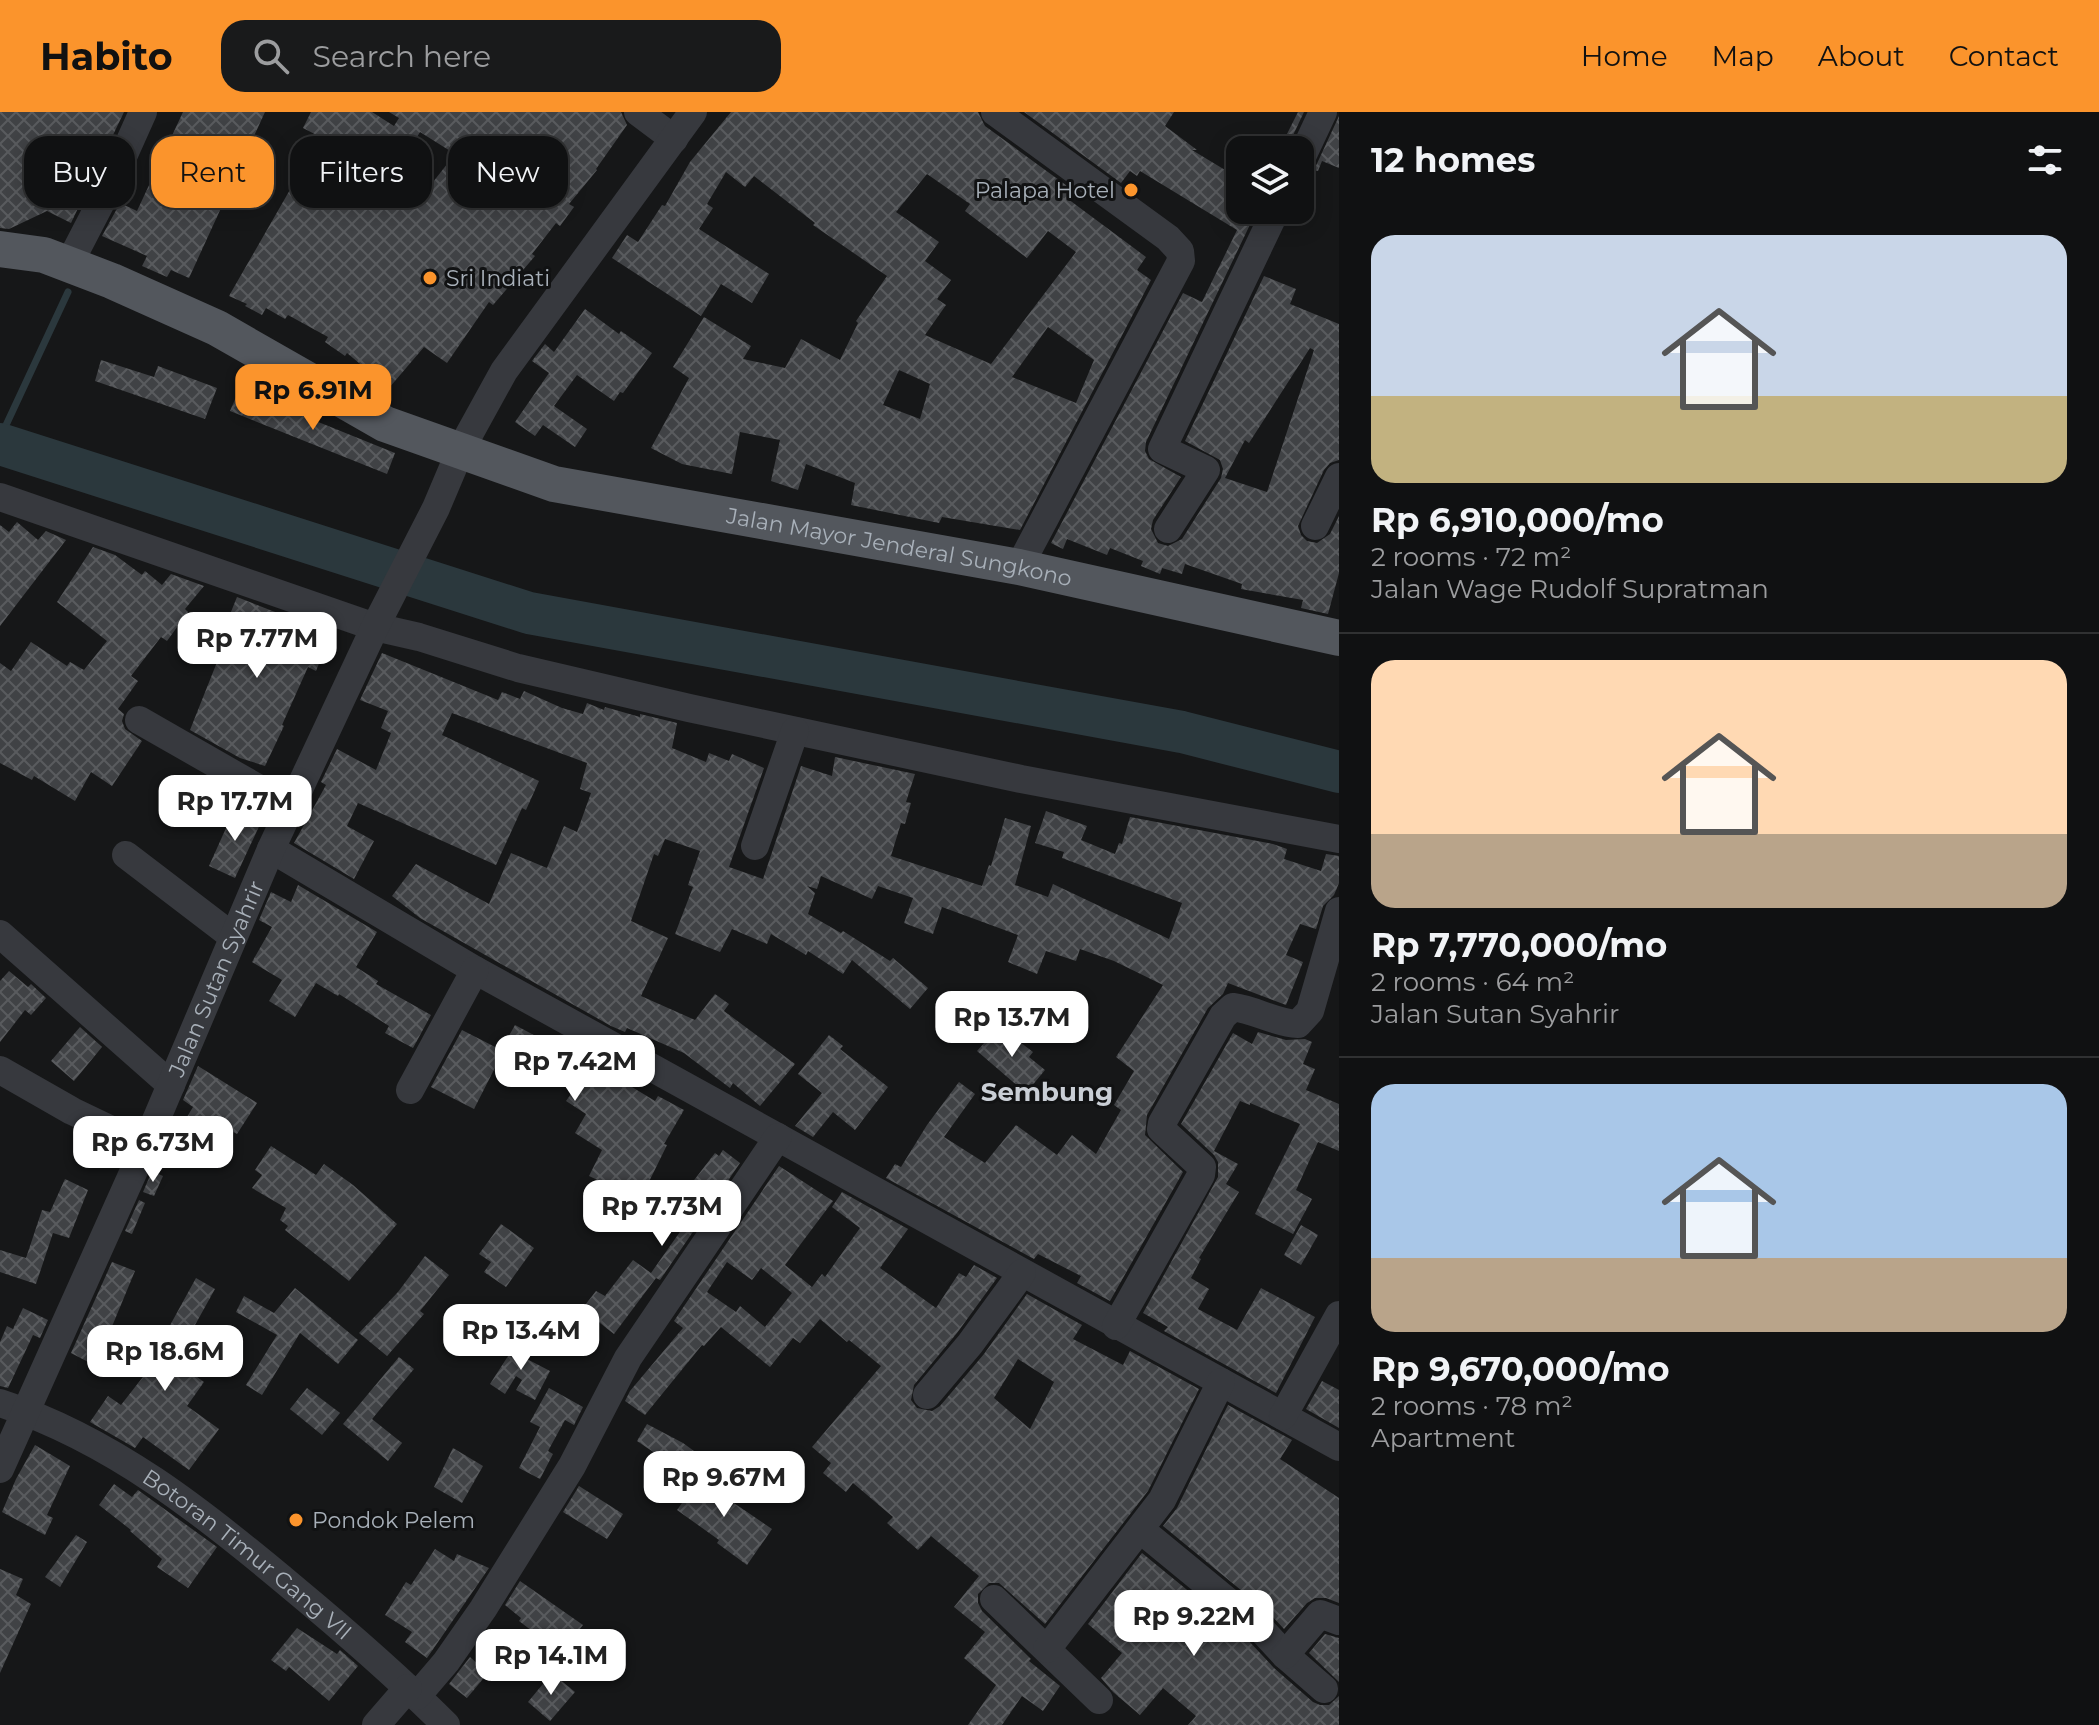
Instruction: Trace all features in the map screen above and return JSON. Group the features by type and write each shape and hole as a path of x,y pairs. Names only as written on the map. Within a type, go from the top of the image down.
{"main road":[{"name":"Jalan Mayor Jenderal Sungkono","path":"0,249 44,255 69,264 217,328 385,424 554,484 1019,567 1339,638"}],"street":[{"path":"69,264 143,112"},
{"path":"638,112 674,139"},
{"name":"Jalan Sutan Syahrir","path":"0,1469 145,1146 271,849 461,449 504,371 693,112"},
{"path":"995,112 1168,238 1180,251 1181,261 1019,567"},
{"path":"1312,136 1323,112"},
{"path":"1168,529 1206,470 1162,449 1269,224"},
{"path":"1315,526 1336,491"},
{"path":"0,497 518,668 795,731 1160,807 1339,839"},
{"path":"139,720 291,807"},
{"path":"755,846 795,731"},
{"path":"271,849 475,970 1339,1447"},
{"path":"126,855 232,936"},
{"path":"1116,1326 1201,1175 1202,1167 1161,1129 1162,1123 1223,1016 1233,1007 1249,1009 1284,1023 1298,1024 1310,1011 1339,911"},
{"path":"0,934 171,1085"},
{"path":"410,1090 475,970"},
{"path":"0,1070 85,1118 145,1146"},
{"path":"376,1725 446,1662 483,1609 572,1466 628,1358 778,1137"},
{"path":"927,1395 970,1344 1022,1273"},
{"path":"1283,1416 1339,1315"},
{"path":"1047,1649 1141,1530 1169,1487 1221,1382"},
{"name":"Botoran Timur Gang VII","path":"0,1403 86,1438 217,1524 372,1654 446,1725"},
{"path":"1141,1530 1259,1627 1324,1689"},
{"path":"994,1599 1099,1700"},
{"path":"1285,1655 1320,1614 1339,1621"}],"building":[{"path":"0,112 124,112 113,136 24,136 24,208 78,208 71,223 47,211 9,229 0,228"},
{"path":"183,112 265,112 254,136 172,136"},
{"path":"311,112 372,112 394,126 399,118 389,112 621,112 627,125 597,170 569,204 574,207 560,226 556,223 532,254 535,256 493,305 489,302 447,363 424,347 389,388 347,353 345,356 325,342 328,337 288,315 285,319 266,308 262,315 229,296 290,190 290,208 432,208 432,181 448,163 448,208 568,208 568,136 448,136 448,150 432,140 432,136 420,132 418,136 318,136 303,128"},
{"path":"731,112 978,112 985,126 1074,191 1068,199 1146,257 1137,270 1151,280 1020,530 942,517 939,523 851,505 855,483 806,464 798,490 771,481 780,440 740,432 732,474 682,464 651,448 689,378 673,367 704,317 751,346 743,359 785,368 801,339 840,360 858,323 856,321 887,276 813,225 815,223 754,176 745,187 726,172 707,204 713,208 699,229 769,274 752,303 721,284 701,316 612,258 627,235 638,242 662,205 665,206 690,162","holes":["927,174 970,204 965,211 1027,258 1048,231 1076,252 991,364 925,335 946,305 937,299 951,280 925,261 939,242 896,212","1048,327 1094,360 1076,403 1012,377","899,370 930,384 920,419 883,405"]},
{"path":"1024,112 1174,112 1165,126 1197,150 1192,150 1226,171 1226,223 1140,171 1137,176 1130,171 1121,183"},
{"path":"1298,112 1304,112 1293,136 1286,136"},
{"path":"1339,116 1339,168 1322,161 1318,171 1314,170"},
{"path":"151,181 151,208 221,208 189,278 171,270 167,277 142,266 147,256 102,236 117,208 137,211"},
{"path":"1227,224 1250,224 1146,442 1145,451 1149,459 1181,477 1153,520 1151,529 1158,543 1168,546 1182,539 1221,478 1223,469 1220,460 1185,441 1264,276 1296,289 1290,304 1339,324 1339,460 1330,463 1324,470 1298,526 1307,541 1317,543 1330,534 1339,516 1339,573 1328,614 1301,608 1303,600 1241,589 1242,584 1185,564 1182,574 1162,568 1160,574 1141,566 1143,561 1110,548 1107,555 1067,539 1063,549 1051,543 1183,293 1202,302 1237,230","holes":["1310,348 1314,350 1267,492 1225,478 1245,440 1249,443"]},
{"path":"585,309 652,353 614,401 577,375 554,406 587,429 575,447 543,425 535,436 515,422 549,373 532,361 545,344 554,352"},
{"path":"101,360 154,377 158,366 217,388 205,419 95,381"},
{"path":"239,390 395,453 387,474 230,411"},
{"path":"17,522 38,540 46,531 66,540 0,626 0,525 9,532"},
{"path":"93,547 115,555 142,575 145,571 162,585 171,574 204,586 185,609 188,612 167,641 161,637 131,676 138,681 118,709 124,714 122,721 125,729 142,741 112,786 91,772 75,801 34,776 32,780 0,763 0,663 11,671 31,642 67,666 70,662 84,670 107,641 57,602"},
{"path":"237,597 331,634 316,671 308,667 265,766 240,758 190,730 227,637 222,634"},
{"path":"382,653 498,700 502,692 520,699 524,691 583,714 587,703 604,710 605,707 677,723 672,748 706,762 709,753 729,761 732,754 764,768 729,867 763,879 801,766 832,776 835,757 915,774 906,802 911,803 905,824 901,823 891,856 982,886 1005,818 1031,826 1015,885 1048,897 1053,884 1169,939 1182,903 1062,858 1064,852 1035,843 1046,811 1087,826 1081,840 1115,854 1119,843 1122,844 1130,817 1273,844 1287,849 1284,859 1321,871 1326,854 1339,856 1339,883 1334,895 1323,906 1316,929 1300,924 1286,955 1303,962 1286,1005 1228,983 1223,994 1208,1008 1147,1115 1145,1135 1183,1172 1110,1301 1077,1283 1081,1276 1038,1254 1034,1259 886,1178 895,1164 901,1167 959,1082 975,1094 944,1137 985,1163 1016,1125 1057,1155 1072,1135 1096,1154 1121,1110 1114,1105 1134,1071 1116,1057 1163,985 1114,961 1080,949 1076,961 1046,951 1037,974 1008,962 1018,935 942,907 933,934 904,923 913,898 878,886 872,899 821,876 817,889 807,886 815,893 808,914 841,933 843,931 890,961 893,958 928,988 910,1009 852,960 843,974 808,951 806,955 771,934 767,944 732,929 720,952 675,934 693,887 688,885 700,851 665,839 658,856 654,854 631,921 668,938 641,996 695,1020 715,994 729,1004 724,1011 795,1064 760,1106 733,1083 730,1088 684,1053 627,1028 625,1032 611,1026 420,918 392,896 416,864 489,904 511,853 547,868 564,826 577,832 591,793 580,789 587,763 452,713 442,735 539,781 526,810 522,808 496,865 358,803 347,826 374,841 354,879 294,843 326,785 321,782 337,749 376,770 391,733 381,728 388,711 360,700"},
{"path":"235,808 262,820 235,878 209,866"},
{"path":"298,885 377,932 356,967 378,981 376,984 431,1015 413,1048 385,1033 389,1026 316,983 295,1017 269,1001 282,980 252,962 272,927 259,920 271,892 291,902"},
{"path":"9,971 28,987 31,984 46,998 31,1015 25,1010 0,1042 0,981"},
{"path":"515,1025 590,1065 591,1062 655,1101 658,1096 684,1110 664,1144 667,1145 640,1200 589,1176 602,1150 575,1133 586,1114 566,1101 573,1091 502,1054 474,1109 431,1087 462,1030 501,1050"},
{"path":"999,1026 1033,1052 1029,1057 1045,1070 1026,1093 977,1051"},
{"path":"80,1027 102,1047 74,1081 51,1061"},
{"path":"1258,1032 1286,1040 1305,1039 1312,1042 1303,1064 1315,1069 1306,1090 1339,1104 1339,1151 1318,1142 1296,1190 1312,1199 1293,1234 1255,1214 1300,1124 1240,1101 1214,1151 1238,1164 1226,1184 1239,1192 1199,1258 1191,1278 1209,1289 1198,1309 1237,1330 1261,1288 1315,1317 1276,1393 1164,1331 1168,1327 1143,1313 1218,1177 1218,1162 1214,1155 1181,1124 1233,1033 1252,1044"},
{"path":"829,1035 843,1046 840,1049 888,1087 855,1130 833,1112 813,1137 795,1126 822,1093 798,1074"},
{"path":"198,1066 257,1103 237,1134 233,1132 213,1164 173,1140 193,1107 183,1100"},
{"path":"271,1146 316,1175 324,1164 397,1224 349,1281 285,1230 288,1226 280,1220 286,1208 252,1188 262,1175 255,1170"},
{"path":"723,1150 740,1163 660,1280 656,1278 614,1334 582,1309 596,1291 605,1296 633,1260 651,1273 696,1209 681,1197 715,1153 719,1156"},
{"path":"779,1166 833,1201 785,1265 812,1287 822,1274 825,1277 860,1228 832,1207 842,1192 908,1229 880,1268 936,1308 959,1273 966,1277 974,1265 997,1278 914,1385 911,1400 917,1408 932,1411 940,1406 984,1354 1027,1294 1082,1325 1073,1339 1123,1365 1130,1351 1199,1389 1148,1491 1045,1624 999,1583 989,1583 978,1594 982,1611 1031,1659 1029,1661 1060,1686 1043,1711 1022,1696 1002,1725 968,1725 996,1685 964,1658 985,1632 954,1607 979,1576 931,1536 918,1550 887,1523 893,1517 853,1483 846,1492 823,1473 831,1463 812,1447 881,1366 820,1319 800,1343 793,1338 770,1367 721,1327 702,1345 645,1415 625,1401 683,1328 674,1321","holes":["727,1262 752,1280 761,1268 792,1293 765,1327 740,1306 736,1312 707,1292","1018,1359 1054,1382 1030,1429 994,1398"]},
{"path":"152,1171 163,1176 154,1196 143,1192"},
{"path":"65,1179 88,1190 69,1238 53,1233 36,1284 0,1272 0,1250 26,1258 42,1210 50,1212"},
{"path":"139,1200 145,1203 132,1234 125,1231"},
{"path":"501,1224 534,1248 506,1287 484,1272 491,1262 479,1254"},
{"path":"1301,1225 1318,1235 1301,1265 1284,1255"},
{"path":"425,1256 449,1275 420,1311 424,1314 387,1356 359,1333 398,1292"},
{"path":"112,1262 135,1271 92,1364 71,1353"},
{"path":"196,1278 215,1289 175,1361 204,1382 187,1406 219,1429 189,1470 143,1437 135,1448 90,1422 108,1396 121,1405 146,1373 131,1363 146,1341 157,1349"},
{"path":"295,1288 358,1340 338,1364 300,1333 262,1395 246,1385 277,1335 236,1312 244,1296 274,1313"},
{"path":"23,1308 48,1320 40,1338 33,1335 8,1388 0,1386 0,1342 7,1326 13,1329"},
{"path":"519,1339 534,1348 527,1359 550,1371 535,1400 516,1390 522,1380 516,1376 505,1394 490,1384"},
{"path":"399,1357 414,1369 372,1419 402,1443 388,1461 343,1424"},
{"path":"1322,1381 1339,1390 1339,1428 1306,1409"},
{"path":"307,1388 340,1413 322,1435 290,1409"},
{"path":"549,1388 583,1407 574,1425 565,1420 548,1451 553,1454 540,1479 519,1468 540,1427 530,1422"},
{"path":"1228,1405 1292,1440 1280,1459 1339,1498 1339,1603 1315,1598 1284,1629 1163,1526 1177,1508"},
{"path":"647,1424 705,1459 692,1478 637,1441"},
{"path":"35,1445 70,1466 47,1515 53,1518 45,1535 2,1512"},
{"path":"453,1448 483,1466 462,1503 434,1487"},
{"path":"704,1472 733,1493 728,1499 772,1529 747,1565 677,1510"},
{"path":"114,1484 132,1497 138,1490 217,1547 188,1588 157,1567 162,1559 99,1505"},
{"path":"579,1486 623,1514 607,1539 563,1512"},
{"path":"76,1535 87,1542 60,1587 45,1577"},
{"path":"435,1549 454,1561 457,1554 489,1568 427,1658 405,1642 412,1632 385,1615 406,1582 411,1585"},
{"path":"1142,1553 1247,1639 1313,1702 1329,1705 1339,1696 1339,1725 1188,1725 1196,1716 1163,1688 1140,1715 1113,1692 1101,1678 1122,1653 1088,1624"},
{"path":"0,1569 23,1579 16,1595 31,1604 0,1673"},
{"path":"520,1581 583,1625 561,1653 519,1621 521,1618 505,1605"},
{"path":"297,1628 337,1654 340,1650 358,1666 329,1701 289,1667 286,1671 271,1660"},
{"path":"1325,1634 1339,1638 1339,1682 1309,1653"},
{"path":"470,1657 488,1673 467,1698 449,1684"},
{"path":"552,1673 575,1692 550,1721 528,1702"}],"waterway":[{"path":"0,438 68,292"},
{"path":"0,444 529,613 1182,732 1339,772"}],"place":[{"name":"Palapa Hotel","path":"1131,190"},
{"name":"Sri Indiati","path":"430,278"},
{"name":"Pondok Pelem","path":"296,1520"}],"district":[{"name":"Sembung","path":"1047,1092"}]}
